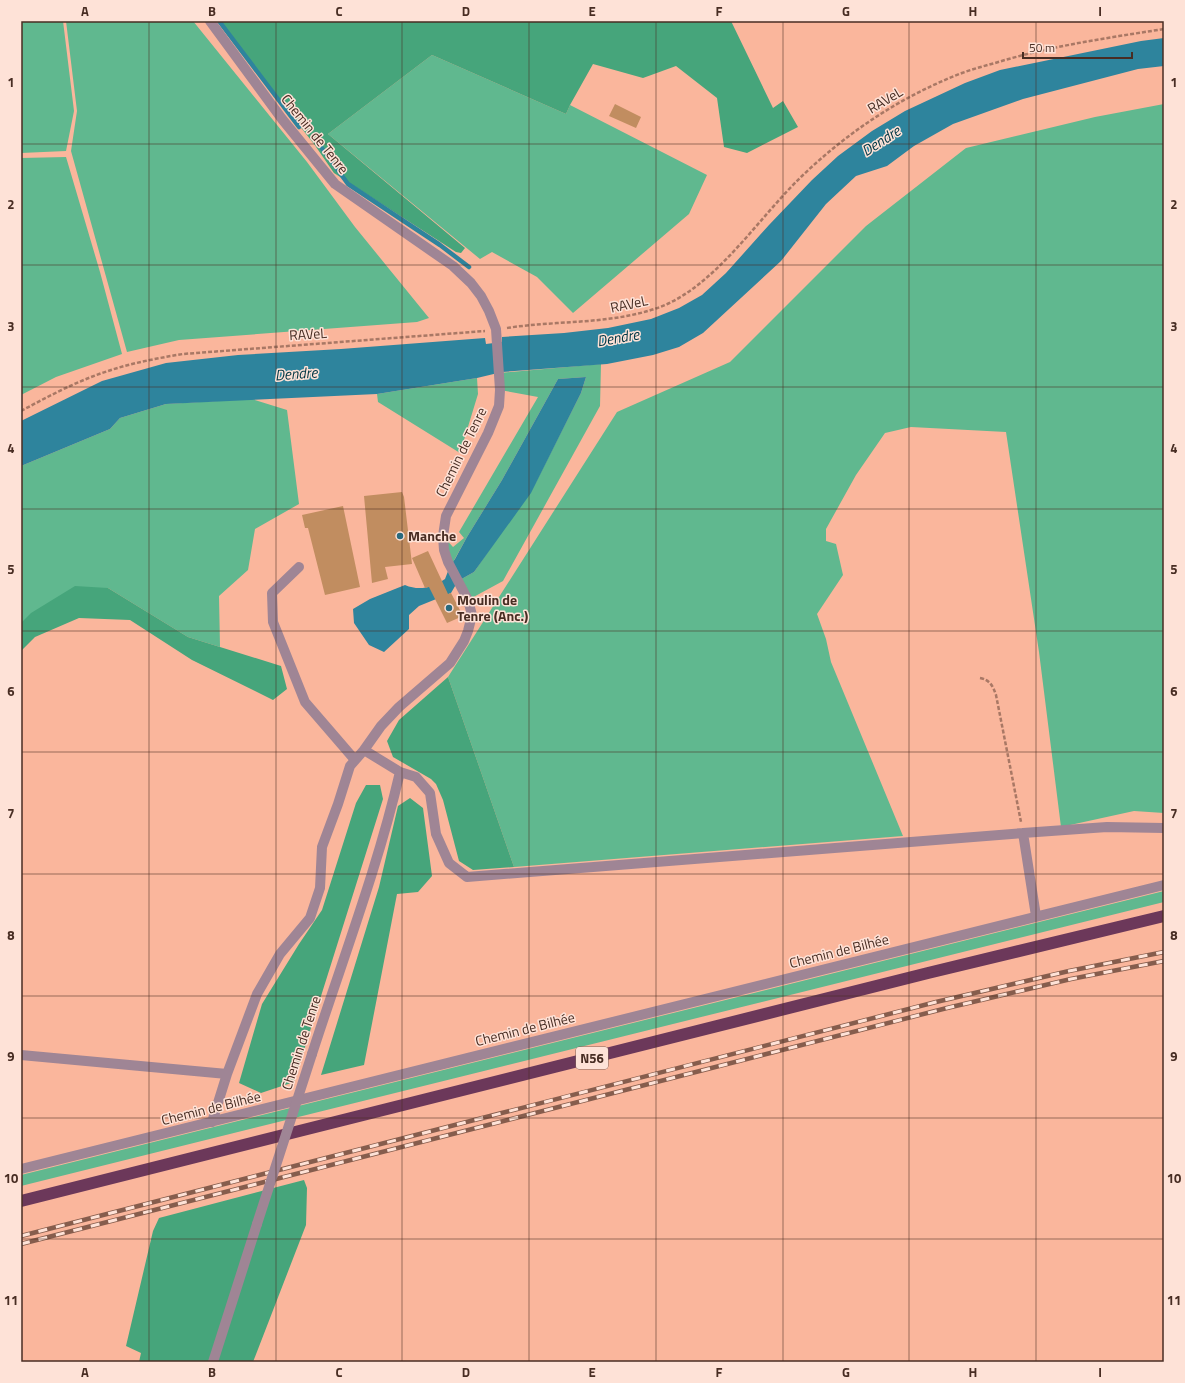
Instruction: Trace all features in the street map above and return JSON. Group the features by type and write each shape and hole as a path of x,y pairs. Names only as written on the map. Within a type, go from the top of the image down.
{"highway":[{"name":"N56","path":"21,1201 928,973 1164,916"}],"street":[{"name":"Chemin de Tenre","path":"210,21 282,119 335,184 453,266 471,283 481,296 489,311 496,333 500,390 499,406 488,433 446,516 442,542 448,562 468,600 472,614 468,631 464,641 450,663 399,707 381,726 364,750 350,766 322,847 320,888 310,918 280,954 257,994 212,1122"},
{"path":"299,567 272,593 273,622 305,702 356,760"},
{"path":"364,750 400,772 416,777 430,793 436,834 449,863 467,877 1107,827 1164,828"},
{"name":"Chemin de Tenre","path":"213,1362 378,851 400,772"},
{"path":"1023,833 1036,916"},
{"name":"Chemin de Bilhée","path":"21,1169 1164,885"},
{"path":"21,1055 228,1074"}],"path":[{"name":"RAVeL","path":"21,411 72,384 108,371 147,360 176,355 276,346 489,331 496,333 516,326 560,324 620,317 660,307 689,292 712,274 786,191 835,146 879,114 920,91 963,72 1016,56 1063,45 1164,29"},
{"path":"980,678 986,679 992,685 996,695 1023,833"}],"green space":[{"path":"21,21 63,21 74,111 66,151 21,153"},
{"path":"66,21 193,21 307,162 355,227 429,318 417,322 179,340 127,352 71,151 77,111"},
{"path":"217,21 731,21 773,108 783,101 798,127 747,153 724,147 717,98 676,66 643,78 593,64 566,114 432,55 328,134 465,248 461,253 456,252 334,173 314,144"},
{"path":"432,55 566,114 570,105 707,175 689,214 573,313 537,277 492,252 480,259 328,134"},
{"path":"1164,104 1164,813 1134,811 1061,827 1039,652 1006,432 911,427 885,433 856,475 826,529 826,541 836,544 843,575 817,614 826,639 831,662 903,836 514,867 448,677 617,412 730,362 866,226 966,148 1095,117"},
{"path":"66,157 100,272 122,354 56,377 21,395 21,158"},
{"path":"601,364 600,406 503,581 468,600 458,581 474,572 536,482 581,393 586,377 558,379 502,480 452,564 443,536 453,547 464,538 459,532 538,397 500,390 499,373"},
{"path":"477,378 478,394 460,453 378,402 377,394"},
{"path":"252,399 287,410 299,504 255,529 248,570 219,596 220,647 188,637 108,588 21,623 21,466 110,429 120,418 166,404"},
{"path":"75,586 108,588 188,637 281,666 287,689 273,700 192,660 130,620 79,618 35,637 21,651 21,623 31,613"},
{"path":"448,677 514,867 473,870 459,861 443,800 436,784 431,779 393,757 387,741 399,720"},
{"path":"366,785 380,785 383,799 294,1082 261,1093 239,1083 262,1004 322,910 356,803"},
{"path":"410,798 423,808 432,876 418,892 397,894 364,1065 321,1075 379,887 398,806"},
{"path":"1164,891 1164,902 21,1186 21,1175"},
{"path":"304,1180 307,1188 306,1225 253,1362 139,1362 141,1353 126,1346 153,1231 159,1218"}],"water":[{"name":"Dendre","path":"1164,38 1164,66 1138,69 1023,99 953,124 914,146 887,166 856,176 826,204 781,261 703,333 679,347 653,355 607,364 502,372 477,378 377,394 166,404 120,418 110,429 21,466 21,421 102,381 166,363 238,355 485,338 486,344 502,342 502,337 564,333 608,328 651,319 679,308 702,295 726,273 812,180 838,156 872,131 905,111 965,83 1000,70 1141,41"},
{"path":"586,377 581,393 531,493 474,572 458,581 451,593 419,606 409,615 409,629 384,652 369,645 354,623 353,609 370,599 405,585 415,588 425,588 435,585 445,579 450,566 502,480 558,379"}],"building":[{"path":"615,104 641,117 636,128 609,116"},
{"path":"402,492 404,497 412,564 385,567 388,579 372,583 364,496"},
{"path":"343,506 360,587 325,595 308,528 305,528 302,515"},
{"path":"428,551 448,594 451,593 463,616 447,623 429,587 425,588 412,558"}],"waterway":[{"path":"219,21 299,127"},
{"path":"321,147 348,184 440,245 469,267"}],"railway":[{"path":"21,1236 936,1002 1069,971 1164,952"},
{"path":"21,1244 947,1008 1071,979 1164,961"}],"place":[{"name":"Manche","path":"400,536"},
{"name":"Moulin de Tenre (Anc.)","path":"449,608"}]}
